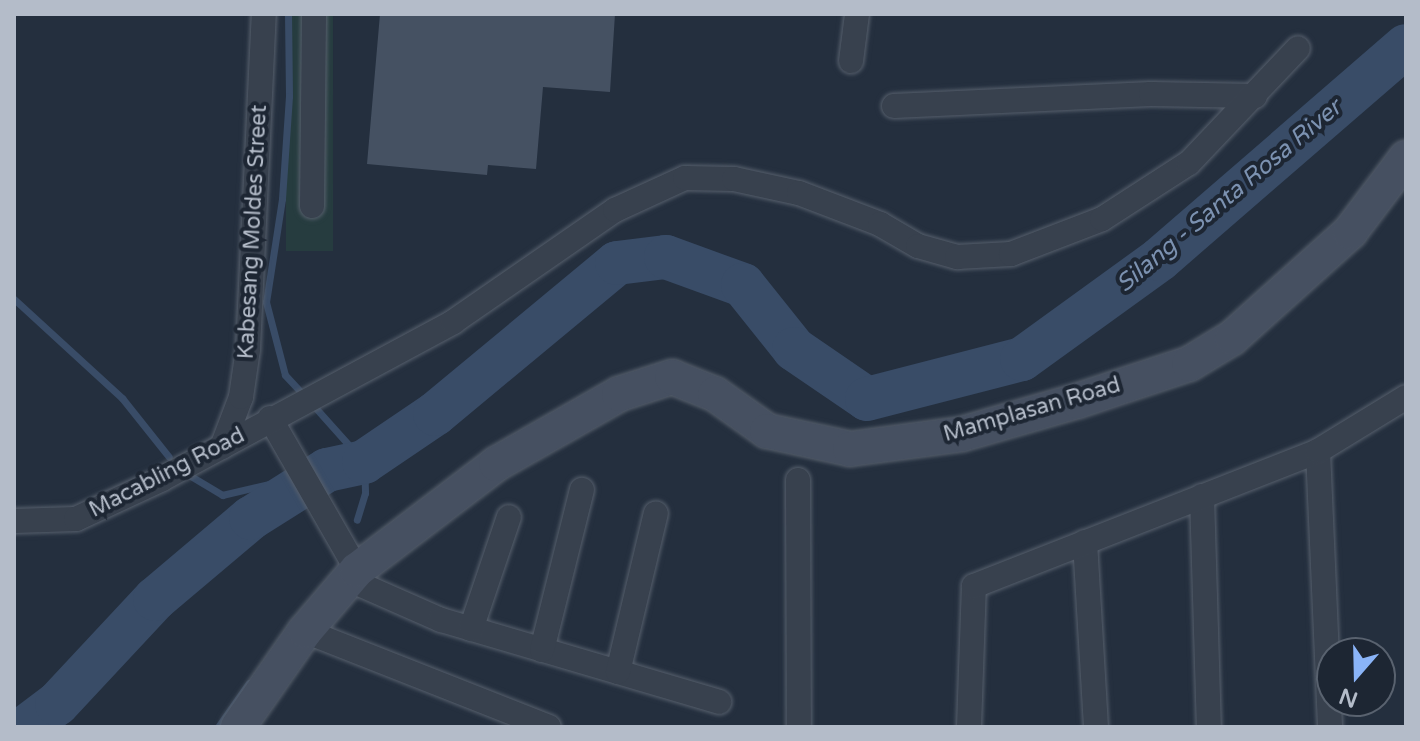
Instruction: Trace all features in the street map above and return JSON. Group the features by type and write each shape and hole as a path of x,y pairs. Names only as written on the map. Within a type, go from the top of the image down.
{"street":[{"name":"Kabesang Moldes Street","path":"222,447 241,397 248,349 264,14"},
{"path":"312,206 314,14"},
{"path":"851,61 857,14"},
{"name":"Macabling Road","path":"14,521 91,514 222,447 276,427 453,322 615,210 685,178 734,179 799,193 880,224 918,246 957,257 1011,254 1102,219 1189,163 1298,48"},
{"path":"894,106 1151,94 1255,96"},
{"name":"Mamplasan Road","path":"238,727 305,631 352,574 496,464 619,394 672,377 715,394 767,431 850,449 962,434 1189,364 1232,338 1350,232 1406,158"},
{"path":"969,727 974,586 1318,451 1406,397"},
{"path":"276,427 325,514 352,574 471,629 719,702"},
{"path":"1318,451 1330,727"},
{"path":"798,480 799,727"},
{"path":"542,650 582,490"},
{"path":"1202,496 1209,727"},
{"path":"618,672 656,513"},
{"path":"471,629 509,517"},
{"path":"1085,542 1096,727"},
{"path":"305,631 549,727"}],"green space":[{"path":"286,14 333,14 333,251 286,251"}],"building":[{"path":"380,14 615,14 610,92 543,87 536,169 488,165 487,175 367,164"}],"waterway":[{"path":"288,14 289,96 282,199 266,302 285,375 299,390"},
{"name":"Silang - Santa Rosa River","path":"26,727 57,704 155,599 251,518 327,470 364,462 435,414 617,263 666,257 743,285 794,349 867,399 1022,359 1160,259 1406,46"},
{"path":"14,299 122,398 169,457"},
{"path":"313,405 364,462 365,493 357,520"},
{"path":"189,475 222,495 364,462"},
{"path":"218,727 249,683"}]}
